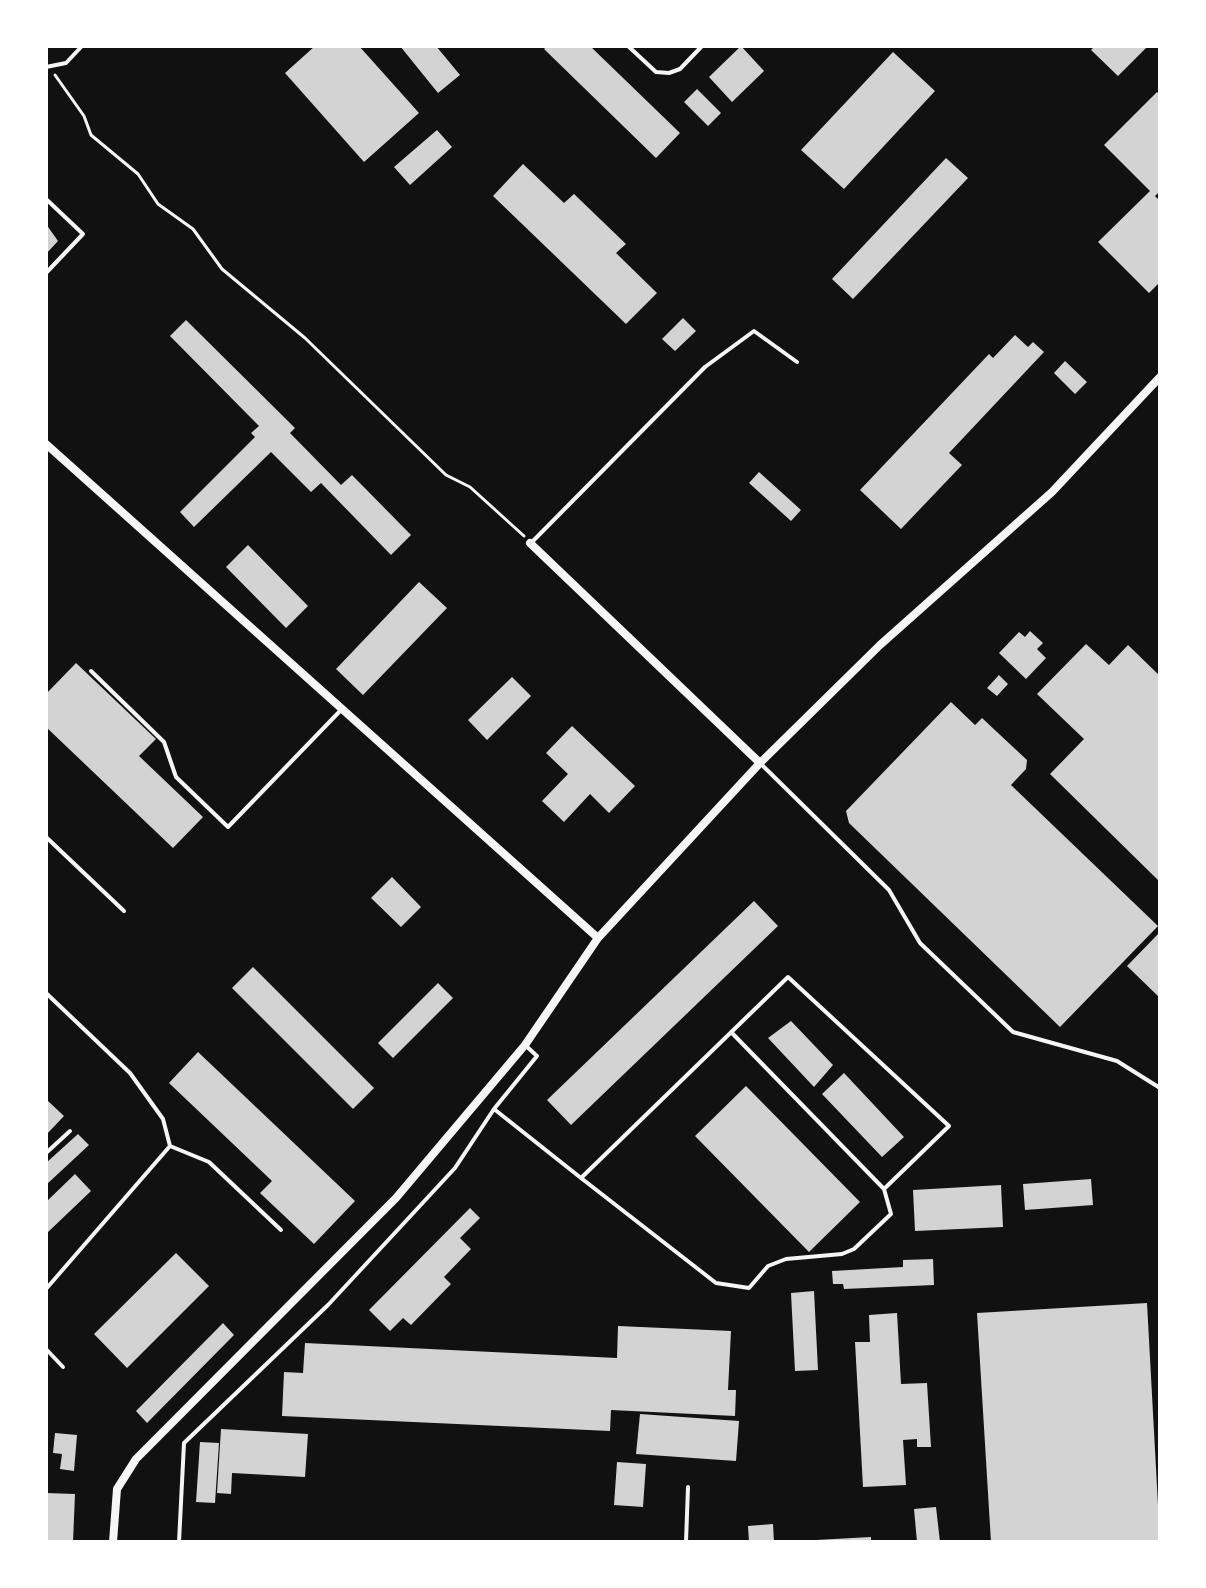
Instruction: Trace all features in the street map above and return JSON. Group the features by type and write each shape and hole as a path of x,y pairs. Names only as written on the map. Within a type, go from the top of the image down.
{"street":[{"path":"113,1542 117,1489 136,1459 396,1198 525,1045 598,938 760,763 880,645 1052,492 1160,377"},
{"path":"46,444 598,938"},
{"path":"530,543 760,763"}],"lane":[{"path":"48,68 66,63 82,46"},
{"path":"628,46 656,72 669,73 680,69 702,46"},
{"path":"46,199 83,234 46,273"},
{"path":"530,543 705,367 754,331 797,362"},
{"path":"91,671 164,742 176,777 228,827 342,709"},
{"path":"760,763 889,890 920,943 1013,1032 1117,1061 1160,1088"},
{"path":"46,837 124,911"},
{"path":"581,1178 788,977 949,1126 884,1189"},
{"path":"46,993 130,1073 163,1119 170,1146"},
{"path":"494,1109 716,1283 749,1288 768,1266 786,1259 842,1254 854,1249 891,1214 884,1189 731,1032"},
{"path":"179,1542 184,1443 349,1283 455,1168 494,1109 537,1056 525,1045"},
{"path":"46,1153 70,1131"},
{"path":"170,1146 209,1162 281,1230"},
{"path":"46,1289 170,1146"},
{"path":"46,1349 63,1367"},
{"path":"686,1542 688,1487"}],"path":[{"path":"48,68 84,116 91,135 138,174 158,204 193,229 222,269 305,338 446,475 470,487 530,543"}],"building":[{"path":"315,46 359,46 419,113 364,162 285,73"},
{"path":"400,46 436,46 460,75 438,93"},
{"path":"547,46 590,46 680,133 656,158 544,49"},
{"path":"741,46 764,71 732,102 709,77"},
{"path":"1095,46 1148,46 1118,76 1091,50"},
{"path":"893,52 935,91 844,189 801,150"},
{"path":"697,89 721,113 708,126 684,102"},
{"path":"1157,92 1160,95 1160,191 1155,196 1160,201 1160,282 1149,293 1098,242 1150,191 1104,145"},
{"path":"437,130 452,147 410,185 394,167"},
{"path":"946,158 968,178 853,299 832,279"},
{"path":"523,164 564,203 574,194 626,244 616,253 657,293 626,324 493,196"},
{"path":"46,224 58,241 46,254"},
{"path":"683,318 696,331 675,351 662,339"},
{"path":"186,320 295,428 290,433 341,485 352,475 411,535 391,555 321,483 311,492 271,452 194,527 180,512 255,437 251,433 259,426 170,336"},
{"path":"1015,335 1028,347 1033,342 1044,352 949,453 962,465 901,529 860,490 989,354 993,358"},
{"path":"1065,361 1087,382 1075,394 1054,373"},
{"path":"759,472 801,510 791,521 749,483"},
{"path":"248,545 308,606 286,628 226,567"},
{"path":"419,582 447,608 363,695 336,669"},
{"path":"1030,631 1043,643 1037,649 1046,658 1026,679 999,653 1019,632 1025,637"},
{"path":"1086,644 1109,665 1128,645 1160,676 1160,882 1050,774 1084,739 1037,694"},
{"path":"76,663 156,739 139,756 203,817 173,848 46,727 46,694"},
{"path":"999,675 1008,684 997,696 987,688"},
{"path":"512,677 531,696 487,740 468,720"},
{"path":"951,702 975,725 982,718 1027,760 1026,769 1011,785 1158,926 1060,1027 849,823 846,811"},
{"path":"572,726 635,786 609,813 590,794 564,822 542,801 568,774 546,753"},
{"path":"392,877 421,907 401,927 371,898"},
{"path":"754,901 778,926 571,1125 547,1100"},
{"path":"1160,932 1160,998 1127,966"},
{"path":"253,967 374,1088 353,1109 232,988"},
{"path":"438,983 453,998 393,1058 378,1043"},
{"path":"791,1021 833,1065 814,1087 768,1038"},
{"path":"198,1052 355,1201 314,1244 260,1193 272,1181 169,1083"},
{"path":"844,1073 904,1137 882,1157 822,1094"},
{"path":"746,1086 860,1202 809,1252 695,1136"},
{"path":"46,1102 64,1116 46,1135"},
{"path":"78,1134 89,1145 46,1185 46,1163"},
{"path":"75,1174 91,1191 46,1234 46,1202"},
{"path":"1091,1179 1093,1205 1025,1210 1023,1184"},
{"path":"1001,1185 1003,1227 915,1231 913,1190"},
{"path":"470,1208 480,1218 460,1238 471,1249 444,1277 451,1284 411,1325 403,1318 390,1331 369,1310"},
{"path":"176,1253 209,1286 127,1368 94,1334"},
{"path":"933,1259 934,1285 844,1289 843,1284 833,1284 832,1271 903,1267 903,1260"},
{"path":"814,1291 818,1370 795,1371 791,1293"},
{"path":"1147,1303 1160,1542 991,1542 977,1313"},
{"path":"897,1313 901,1384 927,1383 931,1447 917,1447 917,1439 903,1440 906,1485 863,1487 855,1342 870,1342 869,1315"},
{"path":"223,1323 234,1335 147,1423 136,1411"},
{"path":"618,1326 731,1331 728,1390 736,1390 735,1416 611,1410 610,1431 282,1416 284,1372 303,1373 305,1343 617,1358"},
{"path":"640,1414 739,1421 736,1461 636,1454"},
{"path":"221,1429 308,1434 305,1477 232,1473 231,1494 217,1493"},
{"path":"55,1433 77,1435 74,1471 60,1469 62,1454 53,1453"},
{"path":"200,1442 219,1443 215,1503 196,1502"},
{"path":"617,1462 646,1464 643,1507 614,1505"},
{"path":"46,1493 75,1494 73,1542 46,1542"},
{"path":"936,1507 940,1542 917,1542 914,1509"},
{"path":"773,1524 774,1542 749,1542 748,1526"},
{"path":"871,1537 871,1542 816,1542 816,1540"}]}
